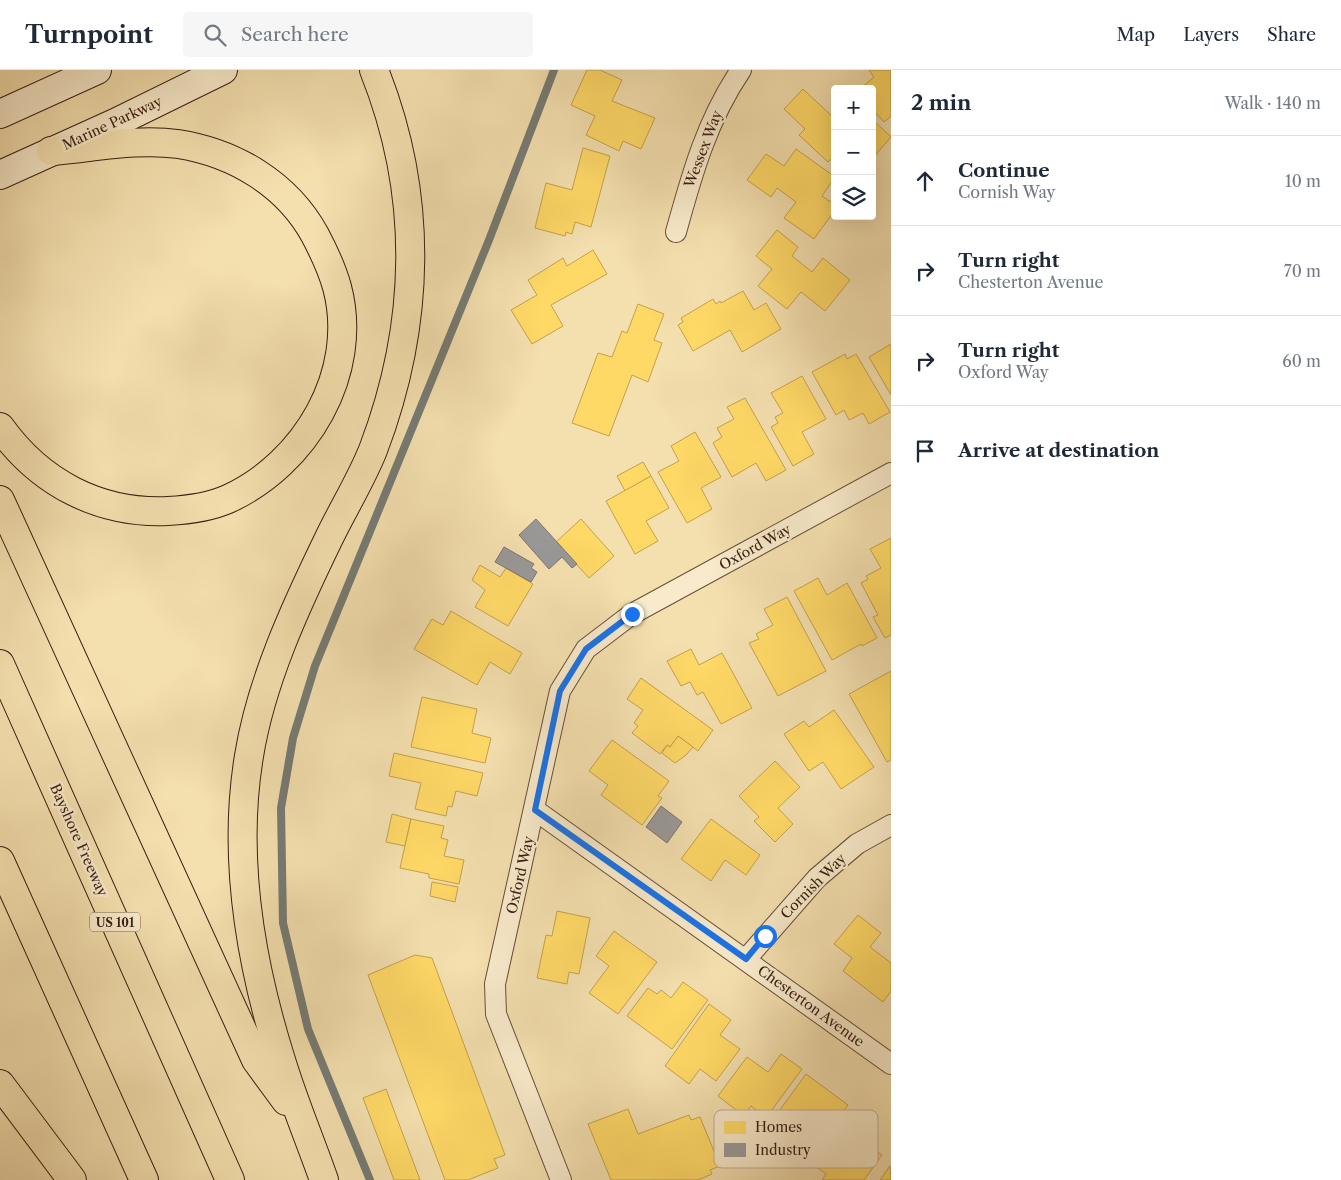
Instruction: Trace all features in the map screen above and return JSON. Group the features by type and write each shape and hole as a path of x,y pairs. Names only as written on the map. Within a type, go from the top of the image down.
{"highway":[{"path":"324,1180 281,1062 269,1020 249,933 245,888 246,790 249,757 258,715 272,672 315,568 372,452 393,389 404,342 412,256 409,210 403,169 394,129 374,70"},
{"path":"0,427 10,441 39,470 72,493 108,506 146,512 186,510 226,500 261,481 289,457 313,427 330,393 339,358 342,321 338,288 326,255 307,221 283,192 250,168 217,153 177,144 134,144 51,151"},
{"path":"0,500 256,1060 306,1128"},
{"name":"Bayshore Freeway","path":"0,664 230,1180"},
{"path":"0,861 144,1180"},
{"path":"0,1084 72,1180"}],"main road":[{"path":"0,114 97,70"},
{"name":"Marine Parkway","path":"0,175 115,123 223,70"}],"street":[{"name":"Wessex Way","path":"676,232 691,175 711,120 741,70"},
{"name":"Oxford Way","path":"561,1180 496,1014 495,999 495,984 560,691 586,649 632,614 891,473"},
{"name":"Chesterton Avenue","path":"535,810 891,1064"},
{"name":"Cornish Way","path":"746,959 817,878 857,844 891,825"}],"building: Homes":[{"path":"587,70 600,70 622,80 612,101 655,118 641,149 623,141 619,151 586,135 595,116 571,105"},
{"path":"869,70 891,70 891,116 884,122 876,113 876,85 865,85 874,77"},
{"path":"803,89 831,115 831,159 828,162 799,135 805,129 784,109"},
{"path":"876,123 891,137 876,154"},
{"path":"583,148 610,156 591,227 575,222 572,234 566,232 565,236 535,228 546,183 572,190"},
{"path":"796,149 831,174 831,183 822,196 831,202 831,216 814,239 784,218 796,202 777,188 771,197 747,180 766,154 784,166"},
{"path":"777,230 798,247 792,256 812,272 823,258 850,280 825,311 801,292 787,309 758,286 772,269 756,256"},
{"path":"593,250 607,274 551,305 563,326 532,344 511,310 537,295 528,280 563,258 567,266"},
{"path":"743,291 754,310 766,303 781,329 742,352 730,330 693,351 678,325 683,322 681,318 713,299 716,304 720,301 721,303"},
{"path":"638,304 664,314 654,340 662,343 648,382 632,375 609,436 572,423 598,353 612,357 622,331 627,333"},
{"path":"891,344 891,395 869,357"},
{"path":"845,354 847,359 856,354 890,412 869,424 863,413 849,420 844,410 836,415 812,372"},
{"path":"802,376 826,419 802,432 814,454 793,466 771,427 778,423 775,417 783,413 771,393"},
{"path":"745,398 786,470 766,481 756,463 732,477 713,443 722,437 717,428 734,419 727,407"},
{"path":"695,432 721,477 701,488 712,509 687,523 658,472 679,461 671,446"},
{"path":"643,462 651,476 625,491 617,476"},
{"path":"651,476 669,508 646,521 658,541 635,554 606,501"},
{"path":"581,519 614,556 589,578 556,542"},
{"path":"891,538 891,635 885,638 873,617 878,615 861,583 868,579 866,576 881,568 870,549"},
{"path":"480,565 500,577 506,568 533,584 508,626 475,607 485,590 472,580"},
{"path":"818,578 827,595 847,583 877,638 862,646 861,644 832,660 794,591"},
{"path":"787,597 826,671 778,696 749,643 759,639 756,634 773,625 764,609"},
{"path":"451,611 522,653 510,674 490,662 477,685 414,649 432,619 443,625"},
{"path":"691,649 699,665 722,653 752,708 721,724 703,692 697,695 690,682 681,686 667,661"},
{"path":"891,671 891,760 887,762 849,694"},
{"path":"641,678 713,730 698,751 678,736 670,747 667,745 660,754 632,733 638,726 634,723 643,710 627,699"},
{"path":"422,697 477,709 472,733 491,738 485,763 411,747"},
{"path":"834,710 874,767 841,789 823,762 809,771 784,734 804,721 809,727"},
{"path":"678,736 693,747 675,763 662,753 667,745 670,747"},
{"path":"612,740 669,781 658,796 662,798 642,825 601,795 608,785 589,771"},
{"path":"394,753 483,773 477,796 456,791 452,807 448,806 446,816 415,809 421,783 389,776"},
{"path":"775,761 800,787 778,808 793,824 775,842 754,821 759,817 739,796"},
{"path":"392,814 411,819 405,846 386,842"},
{"path":"411,819 444,826 441,838 448,840 444,856 464,860 459,884 429,878 429,874 400,868"},
{"path":"711,819 760,855 746,875 725,860 711,881 681,859"},
{"path":"432,882 458,887 455,902 430,896"},
{"path":"557,911 590,918 579,974 569,972 567,984 537,978 546,935 552,936"},
{"path":"858,915 881,933 870,947 891,963 891,991 883,1002 843,971 852,958 834,944"},
{"path":"614,931 657,962 618,1014 589,993 609,966 596,956"},
{"path":"415,955 432,958 505,1155 494,1159 498,1168 468,1180 445,1180 368,975"},
{"path":"683,982 708,1000 672,1049 627,1016 648,988 657,994 661,990 671,998"},
{"path":"709,1004 731,1020 720,1035 740,1049 716,1081 700,1069 689,1084 665,1066"},
{"path":"781,1054 802,1069 772,1110 756,1110 751,1106 748,1110 736,1110 718,1096 747,1057 768,1072"},
{"path":"806,1074 848,1105 844,1110 780,1110"},
{"path":"386,1089 420,1180 394,1180 363,1098"},
{"path":"628,1109 638,1134 689,1115 691,1120 700,1117 714,1151 715,1168 710,1170 712,1174 698,1180 611,1180 588,1124"},
{"path":"878,1152 882,1155 878,1161"},
{"path":"890,1166 891,1180 880,1180"},
{"path":"818,1168 873,1168 864,1180 822,1180 826,1174"}],"building: Industry":[{"path":"536,519 577,564 572,568 562,557 549,569 519,535"},
{"path":"504,547 534,564 531,568 537,572 531,582 495,562"},
{"path":"661,806 682,822 667,843 646,827"}],"waterway":[{"path":"370,1180 308,1029 283,923 281,808 293,738 315,666 489,240 554,70"}],"route":[{"path":"632,614 586,649 560,691 535,810 746,959 765,936"}]}
